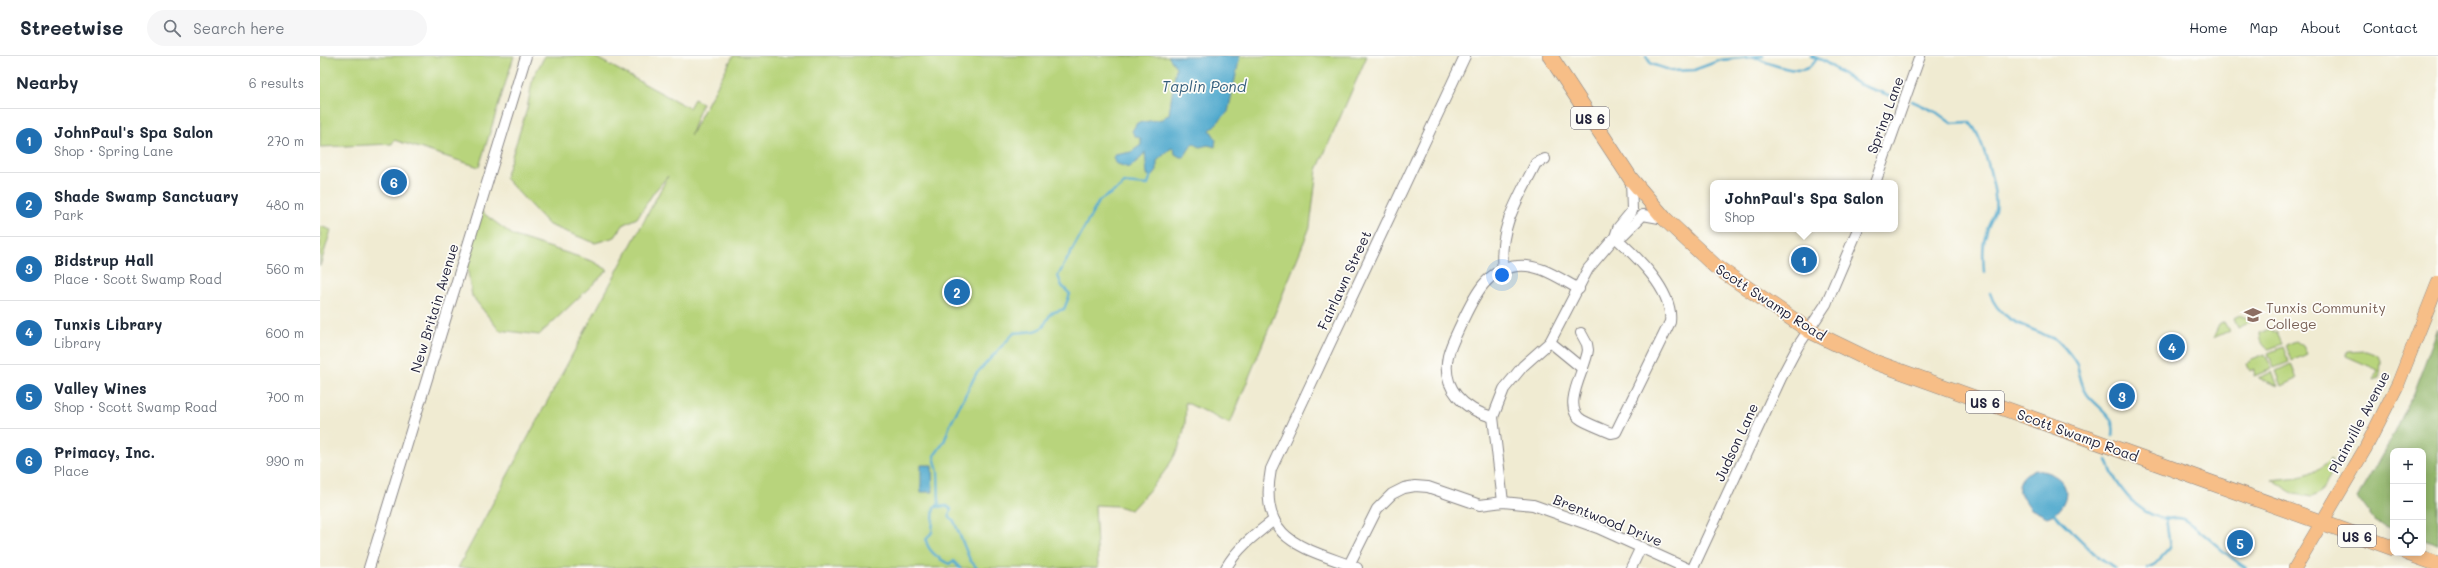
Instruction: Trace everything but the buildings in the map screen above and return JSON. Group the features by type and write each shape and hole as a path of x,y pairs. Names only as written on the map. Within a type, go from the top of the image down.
{"highway":[{"name":"Scott Swamp Road","path":"1550,56 1631,179 1665,219 1716,266 1810,331 1872,361 2321,524 2390,547"},
{"path":"2415,556 2438,564"}],"main road":[{"name":"Plainville Avenue","path":"2295,568 2365,449 2398,384 2438,284"}],"street":[{"name":"New Britain Avenue","path":"369,568 526,56"},
{"name":"Fairlawn Street","path":"1353,567 1301,548 1285,537 1274,520 1267,492 1271,469 1465,56"},
{"name":"Spring Lane","path":"1876,180 1920,56"},
{"path":"1502,270 1501,243 1506,223 1536,163 1545,159"},
{"path":"1503,502 1493,418 1504,389 1523,366 1550,342 1579,289 1588,269 1615,237 1618,228 1632,211 1631,179"},
{"path":"1615,237 1624,234 1642,215 1665,219"},
{"path":"1810,331 1826,304 1857,232"},
{"path":"1581,333 1587,344 1588,350 1583,370 1572,401 1574,412 1581,420 1611,433 1616,432 1670,322 1670,306 1660,288 1640,261 1615,237"},
{"path":"1493,418 1480,414 1463,404 1451,387 1447,367 1450,347 1475,294 1486,280 1502,270 1518,265 1535,268 1579,289"},
{"name":"Judson Lane","path":"1693,568 1781,378 1798,346 1810,331"},
{"path":"1550,342 1583,370"},
{"name":"Brentwood Drive","path":"1353,567 1377,509 1392,494 1404,488 1428,486 1480,505 1503,502 1533,506 1598,528 1686,568"},
{"path":"1226,568 1231,559 1249,540 1274,520"},
{"path":"1631,568 1640,547"}],"green space":[{"path":"320,56 514,56 479,167 394,140 392,144 320,147"},
{"path":"545,56 593,56 689,108 694,99 702,103 690,136 733,56 1367,56 1317,170 1310,227 1230,424 1185,402 1183,434 1178,449 1163,474 1153,486 1131,510 1117,506 1095,505 1098,568 458,568 668,176 654,192 637,218 624,224 615,237 595,243 549,225 505,178 527,109 533,77"},
{"path":"479,210 514,236 592,261 608,270 539,335 499,330 472,296 465,255"},
{"path":"320,226 331,230 320,266"},
{"path":"2240,315 2253,321 2238,328 2234,318"},
{"path":"2224,322 2229,331 2213,338 2219,325"},
{"path":"2438,328 2438,545 2426,541 2426,448 2390,448 2390,528 2375,522 2357,498 2392,438 2413,394"},
{"path":"2269,329 2277,333 2282,344 2269,349 2262,343 2260,333"},
{"path":"2296,341 2303,346 2307,354 2292,361 2286,345"},
{"path":"2283,347 2289,362 2274,368 2268,353"},
{"path":"2366,351 2377,355 2381,360 2380,378 2373,380 2378,370 2346,356 2347,352"},
{"path":"2265,354 2272,369 2254,376 2255,369 2250,371 2247,364 2252,359"},
{"path":"2291,364 2297,379 2282,386 2276,371"},
{"path":"2272,372 2278,386 2258,378"},
{"path":"2331,458 2332,473 2320,493 2312,497 2294,494 2272,480 2310,474 2324,465"}],"water":[{"name":"Taplin Pond","path":"1168,56 1240,56 1228,112 1210,130 1216,139 1215,147 1208,145 1200,147 1193,143 1184,157 1180,157 1175,154 1174,148 1170,149 1157,161 1157,171 1153,176 1147,175 1145,152 1141,158 1129,168 1115,163 1113,157 1115,155 1131,152 1141,145 1141,139 1134,135 1132,131 1137,123 1162,119 1169,114 1176,67"},
{"path":"921,465 932,465 933,492 921,492"},
{"path":"2036,470 2043,471 2056,477 2061,481 2066,491 2062,505 2054,514 2047,517 2031,509 2019,492 2019,484 2023,477"}],"waterway":[{"path":"1646,56 1651,64 1672,71 1694,70 1721,60 1763,56"},
{"path":"1811,56 1822,60 1858,84 1897,98"},
{"path":"1755,57 1780,67 1794,70 1805,69 1817,59"},
{"path":"1912,101 1936,112 1951,123 1969,122 1979,138 1992,178 1995,202 1995,210 1984,240 1984,272"},
{"path":"960,568 953,561 949,564 934,555 926,540 932,532 934,507 939,504 938,472 934,456 944,442 950,425 976,374 1014,333 1035,331 1043,327 1051,313 1064,309 1070,294 1062,286 1058,276 1099,201 1121,187 1123,183 1148,185 1151,174"},
{"path":"1990,293 1998,308 2010,319 2058,341 2066,350 2077,365 2085,391 2109,417 2112,423 2113,436"},
{"path":"2107,460 2115,479 2127,496 2135,504 2152,515 2167,519 2183,519 2246,568"},
{"path":"935,507 947,506 951,509 949,516 954,521 970,560 977,568"},
{"path":"2054,514 2095,554 2115,568"},
{"path":"2147,568 2155,564 2170,548 2166,518"}],"place":[{"name":"Primacy, Inc.","path":"394,182"},
{"name":"JohnPaul's Spa Salon","path":"1804,260"},
{"name":"Shade Swamp Sanctuary","path":"957,292"},
{"name":"Tunxis Community College","path":"2253,315"},
{"name":"Tunxis Library","path":"2172,347"},
{"name":"Bidstrup Hall","path":"2122,396"},
{"name":"Valley Wines","path":"2240,543"}]}
